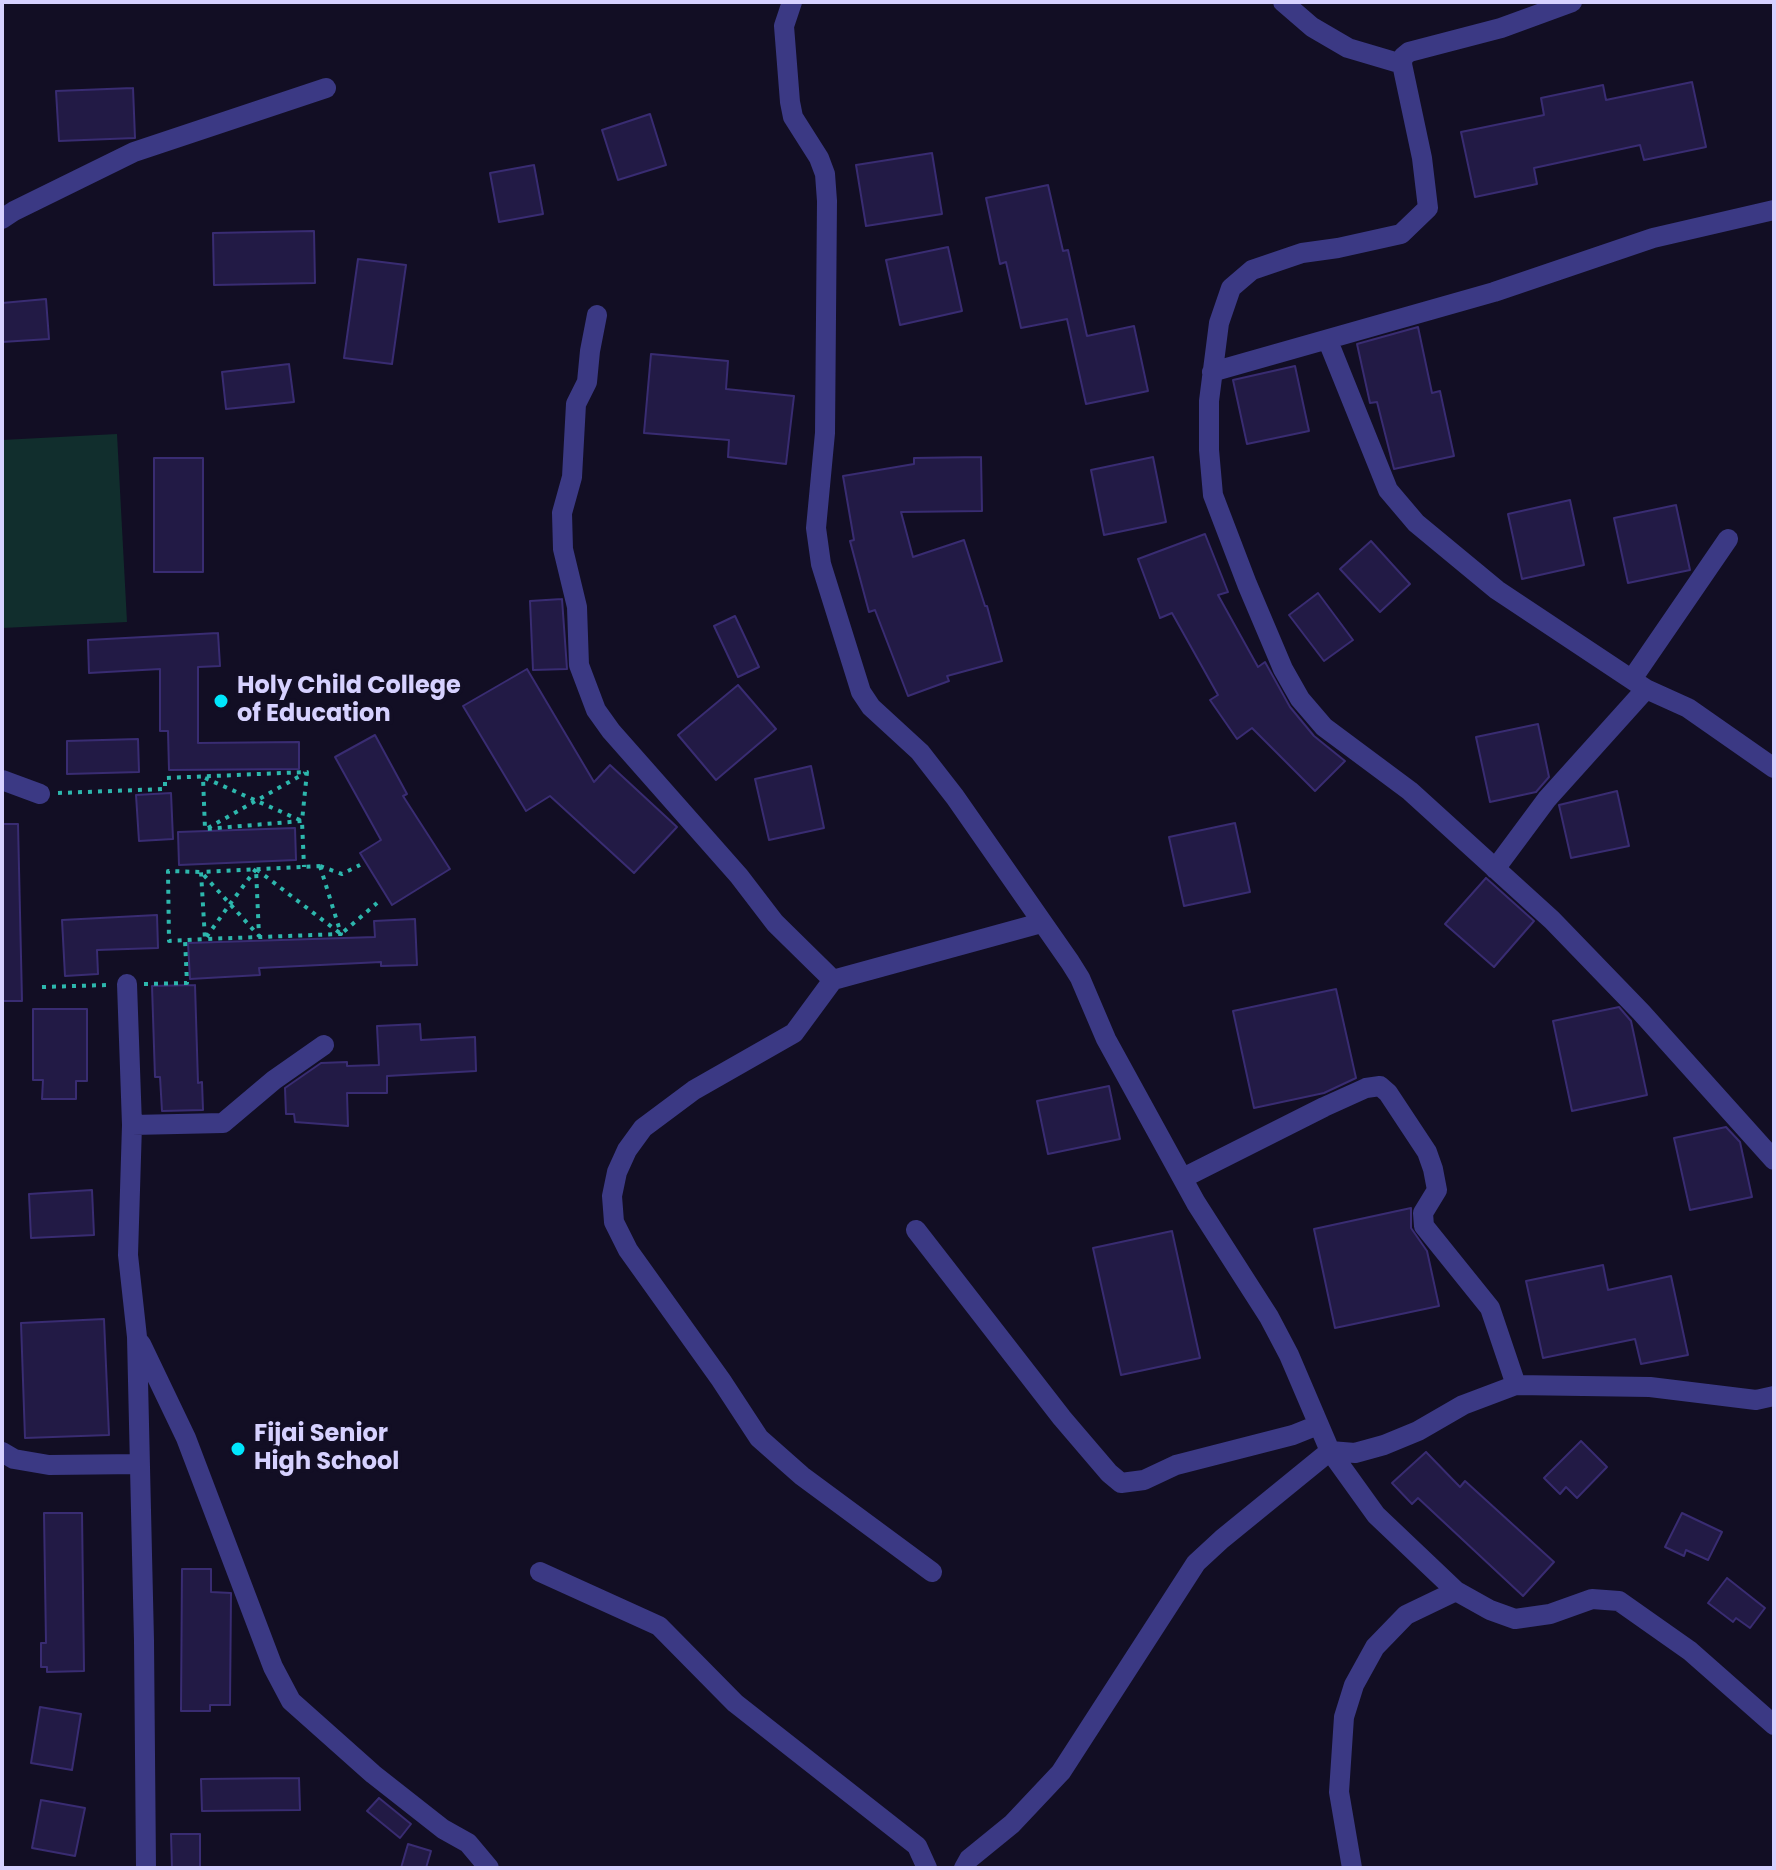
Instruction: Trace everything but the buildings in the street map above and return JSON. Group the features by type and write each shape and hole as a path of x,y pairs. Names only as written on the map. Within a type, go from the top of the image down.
{"street":[{"path":"792,2 784,26 790,102 793,117 819,158 825,174 827,201 825,433 816,528 821,564 861,692 871,707 920,752 946,785 995,851 1080,978 1106,1039 1183,1178 1269,1317 1289,1355 1330,1451 1376,1515 1456,1591 1490,1610 1515,1619 1550,1614 1592,1599 1619,1601 1690,1651 1774,1725"},
{"path":"1283,2 1312,27 1348,48 1402,64"},
{"path":"1572,2 1501,28 1409,52 1403,57 1428,208 1401,234 1302,253 1252,270 1231,288 1219,323 1212,372 1209,450 1213,495 1228,539 1283,669 1300,699 1324,727 1410,791 1552,920 1641,1012 1774,1160"},
{"path":"6,209 134,152 326,88"},
{"path":"1212,372 1494,292 1653,238 1774,210"},
{"path":"597,315 587,382 576,404 572,477 562,513 563,549 571,591 576,600 579,665 586,689 596,710 645,772 739,876 775,923 833,980"},
{"path":"1328,341 1388,490 1416,523 1497,590 1639,684 1688,708 1774,768"},
{"path":"1495,869 1639,684 1728,539"},
{"path":"2,780 40,794"},
{"path":"932,1572 802,1476 759,1438 628,1250 614,1222 612,1196 617,1172 627,1150 643,1128 694,1090 794,1033 833,980 1041,923"},
{"path":"127,984 132,1125 128,1255 137,1337 146,1868"},
{"path":"132,1125 223,1123 274,1080 324,1045"},
{"path":"1183,1178 1324,1107 1366,1088 1380,1086 1388,1093 1427,1152 1433,1169 1437,1190 1423,1213 1424,1226 1490,1308 1516,1385"},
{"path":"916,1230 1062,1418 1121,1483 1144,1480 1176,1465 1293,1435 1318,1425"},
{"path":"137,1337 186,1438 273,1667 291,1701 373,1774 443,1829 468,1843 489,1868"},
{"path":"964,1868 969,1859 1012,1824 1061,1772 1196,1563 1330,1451 1355,1453 1384,1445 1418,1431 1463,1405 1516,1385 1650,1387 1756,1400 1774,1396"},
{"path":"2,1452 14,1459 49,1465 140,1464"},
{"path":"540,1572 659,1626 735,1703 917,1846 927,1868"},
{"path":"1352,1868 1339,1792 1344,1717 1354,1685 1375,1647 1406,1615 1456,1591"}],"path":[{"path":"40,794 165,789 165,778 307,772"},
{"path":"205,829 307,772"},
{"path":"304,867 302,821 307,772"},
{"path":"203,777 302,821"},
{"path":"203,777 205,829"},
{"path":"205,829 302,821"},
{"path":"360,865 342,874 320,866 168,871 169,941 341,934 377,903"},
{"path":"320,866 341,934"},
{"path":"256,869 341,934"},
{"path":"205,939 256,869"},
{"path":"256,869 259,936"},
{"path":"201,872 259,936"},
{"path":"201,872 205,939"}],"green space":[{"path":"117,434 127,622 2,628 2,440"}],"place":[{"name":"Holy Child College of Education","path":"221,701"},
{"name":"Fijai Senior High School","path":"238,1449"}]}
